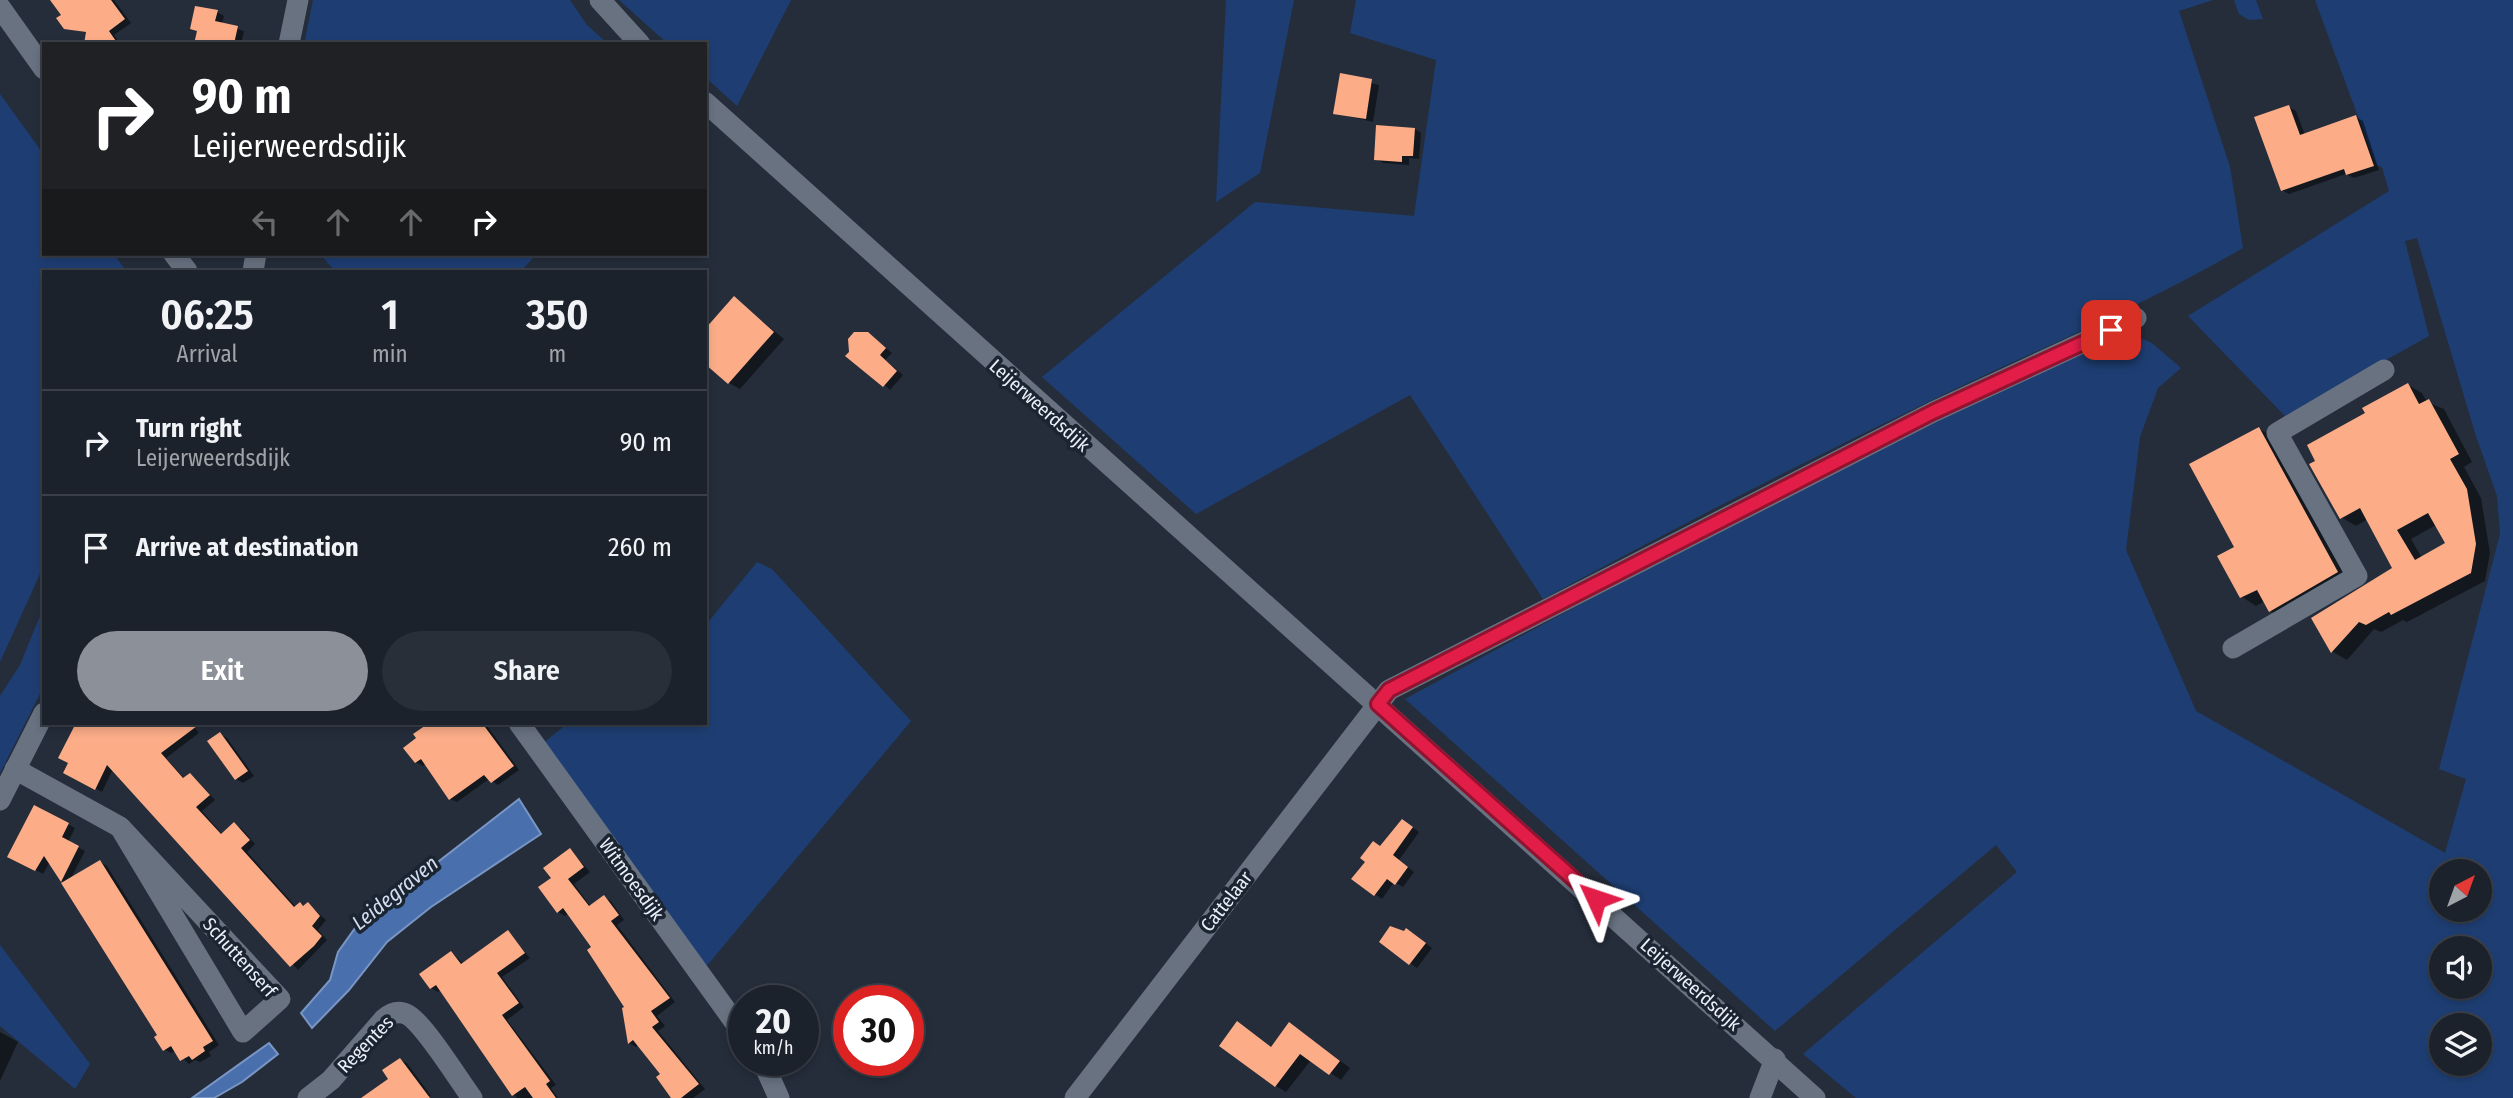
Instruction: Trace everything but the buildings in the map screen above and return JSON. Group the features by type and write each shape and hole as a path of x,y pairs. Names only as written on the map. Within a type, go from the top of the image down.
{"street":[{"path":"289,42 298,0"},
{"path":"600,0 638,42"},
{"path":"0,7 42,66"},
{"name":"Leijerweerdsdijk","path":"707,104 1027,393 1775,1059 1815,1098"},
{"path":"176,256 186,270"},
{"path":"1378,704 1389,690 1540,610 1933,412 2136,318"},
{"path":"2233,648 2357,576 2277,433 2384,370"},
{"name":"Cattelaar","path":"1075,1098 1378,704"},
{"path":"0,800 42,717"},
{"name":"Witmoesdijk","path":"520,725 728,1013"},
{"name":"Schuttenserf","path":"15,769 120,827 280,999 243,1032 120,827"},
{"name":"Regentes","path":"308,1098 331,1080 384,1019 391,1013 399,1012 416,1021 472,1098"},
{"path":"1760,1098 1775,1059"},
{"path":"770,1076 775,1097"}],"shaded area":[{"path":"313,0 570,0 587,25 606,42 304,42"},
{"path":"619,0 791,0 737,106 707,79 707,42 666,42"},
{"path":"1226,0 1294,0 1260,173 1216,202"},
{"path":"1356,0 2213,0 2179,11 2230,167 2243,248 2136,305 1798,466 1543,599 1410,395 1196,514 1042,377 1255,202 1414,216 1436,60 1350,33"},
{"path":"2234,0 2256,0 2263,19 2249,20 2239,14"},
{"path":"2315,0 2513,0 2513,1098 1856,1098 1803,1054 2017,872 1996,845 1775,1031 1405,699 1762,509 1942,418 2124,331 2152,343 2181,368 2158,388 2140,437 2126,550 2196,711 2445,853 2466,779 2439,769 2500,534 2497,496 2475,433 2417,238 2405,241 2429,336 2285,416 2188,316 2389,191 2382,167 2376,165"},
{"path":"0,94 42,152 42,256 115,256 125,270 42,270 42,569 0,662"},
{"path":"322,256 535,256 522,270 334,270"},
{"path":"757,562 772,569 911,721 705,968 541,745 566,725 707,725 707,624"},
{"path":"42,611 42,690 0,773 0,696 20,665"},
{"path":"519,799 541,834 431,907 387,942 349,990 312,1028 301,1013 330,980 338,952 358,924"},
{"path":"0,945 90,1064 75,1089 0,1026"},
{"path":"269,1043 278,1054 242,1082 214,1098 192,1098"}],"route":[{"path":"1596,899 1378,704 1389,690 1540,610 1933,412 2111,330"}],"water label":[{"name":"Leidegraven","path":"395,893"}]}
